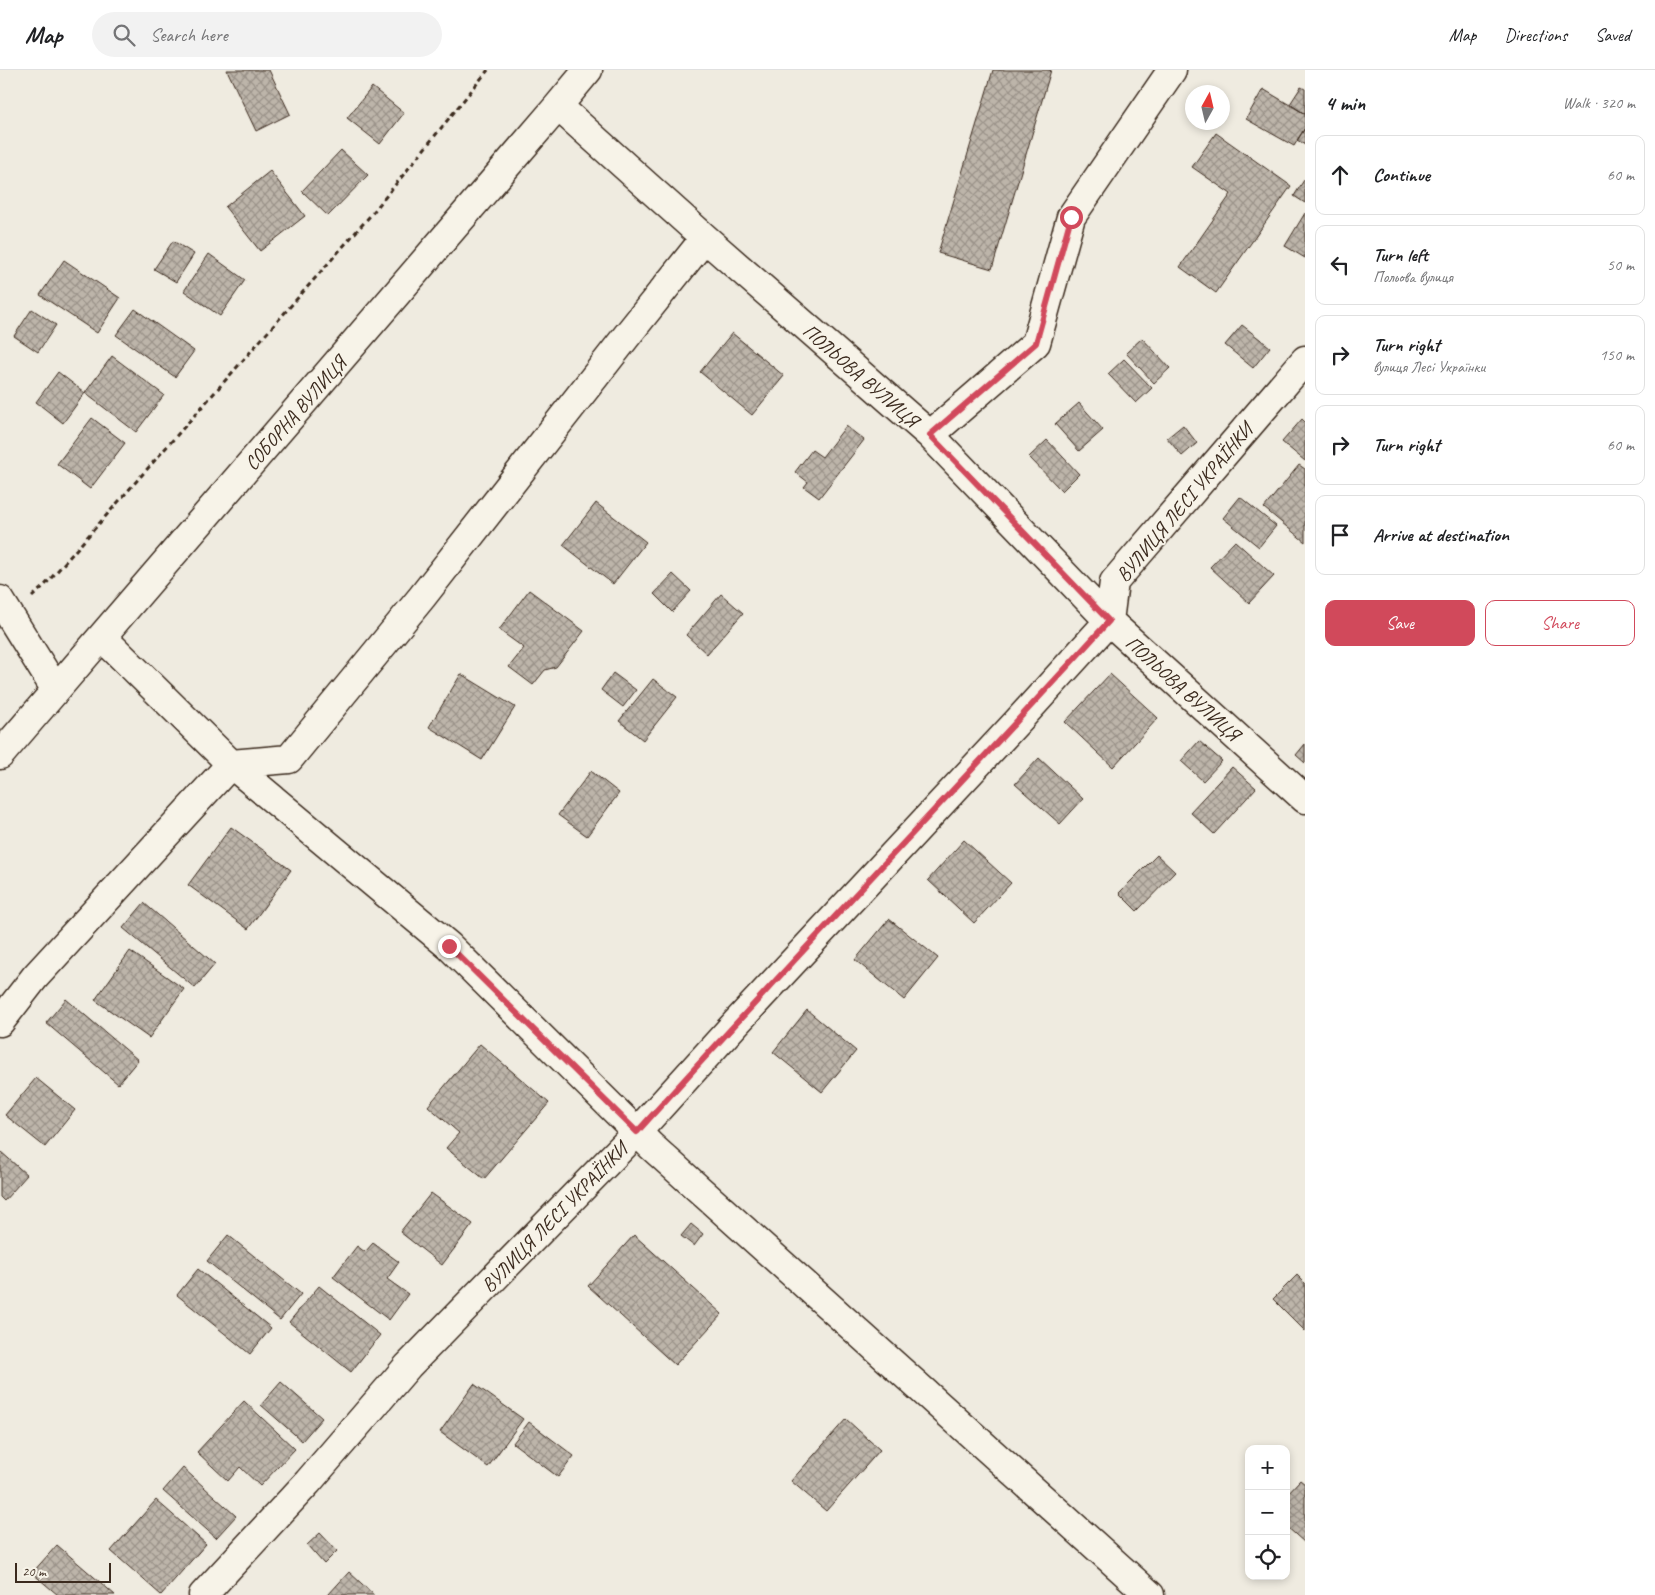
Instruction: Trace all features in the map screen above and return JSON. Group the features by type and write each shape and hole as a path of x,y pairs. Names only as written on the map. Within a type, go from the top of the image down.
{"street":[{"name":"СОБОРНА ВУЛИЦЯ","path":"0,755 588,70"},
{"path":"930,435 1036,343 1071,217 1172,70"},
{"name":"ПОЛЬОВА ВУЛИЦЯ","path":"558,106 930,435 1109,621 1305,799"},
{"path":"0,1022 35,977 231,764 288,759 422,597 705,238"},
{"name":"ВУЛИЦЯ ЛЕСІ УКРАЇНКИ","path":"203,1595 308,1482 408,1366 637,1132 1109,621 1114,582 1305,360"},
{"path":"5,608 56,690"},
{"path":"102,638 231,764 449,946 637,1132 1150,1595"}],"path":[{"path":"5,608 45,585 370,216 488,70"}],"building":[{"path":"227,70 269,70 290,114 256,131"},
{"path":"993,70 1051,70 992,269 938,253"},
{"path":"372,87 404,113 380,144 347,118"},
{"path":"1301,87 1305,89 1305,114 1290,104"},
{"path":"1263,89 1305,114 1305,128 1294,146 1246,119"},
{"path":"1305,128 1305,145 1297,140"},
{"path":"1216,133 1291,186 1216,293 1180,267 1231,194 1192,167"},
{"path":"341,150 368,175 328,216 302,191"},
{"path":"270,171 305,216 260,251 225,207"},
{"path":"1305,181 1305,203 1294,196"},
{"path":"1305,213 1305,258 1285,246"},
{"path":"173,241 194,254 176,282 154,269"},
{"path":"209,254 245,280 220,316 184,291"},
{"path":"64,260 120,298 97,333 40,295"},
{"path":"32,309 56,325 38,352 14,336"},
{"path":"135,309 194,351 175,377 116,335"},
{"path":"1242,325 1270,347 1253,368 1225,345"},
{"path":"732,333 784,376 752,415 700,372"},
{"path":"1142,338 1170,368 1154,383 1126,353"},
{"path":"112,356 164,395 136,432 85,393"},
{"path":"1124,359 1152,388 1136,403 1108,374"},
{"path":"58,372 85,393 63,423 36,402"},
{"path":"1079,403 1103,430 1079,451 1055,424"},
{"path":"92,418 125,443 90,489 57,464"},
{"path":"1302,419 1305,422 1305,461 1282,442"},
{"path":"1183,425 1197,443 1182,456 1167,438"},
{"path":"846,426 864,440 819,498 804,487 808,482 795,472 812,450 822,457"},
{"path":"1047,440 1079,474 1062,491 1029,457"},
{"path":"1299,465 1305,469 1305,542 1264,508"},
{"path":"1240,497 1276,526 1259,547 1223,518"},
{"path":"596,503 646,542 613,584 563,545"},
{"path":"1235,541 1274,576 1249,603 1210,567"},
{"path":"673,574 691,591 672,612 654,594"},
{"path":"529,590 584,631 556,667 545,670 533,685 509,667 524,648 499,630"},
{"path":"721,594 743,613 707,654 686,635"},
{"path":"613,673 636,690 623,707 601,690"},
{"path":"461,674 515,707 482,760 429,727"},
{"path":"1110,674 1158,718 1113,767 1065,722"},
{"path":"653,679 677,697 643,740 619,721"},
{"path":"1199,741 1222,761 1203,781 1181,761"},
{"path":"1305,744 1305,763 1296,755"},
{"path":"1039,758 1083,799 1060,824 1015,784"},
{"path":"1232,767 1256,788 1214,834 1190,812"},
{"path":"591,771 619,793 587,836 558,815"},
{"path":"231,827 291,870 248,929 188,885"},
{"path":"964,840 1011,883 974,923 928,880"},
{"path":"1157,855 1175,872 1137,911 1119,893"},
{"path":"144,903 215,964 195,988 123,928"},
{"path":"889,919 938,958 904,1000 855,960"},
{"path":"130,951 184,989 149,1038 95,1000"},
{"path":"66,999 138,1060 118,1084 46,1023"},
{"path":"807,1010 856,1051 822,1092 773,1052"},
{"path":"480,1044 549,1103 484,1179 446,1148 459,1133 428,1106"},
{"path":"36,1078 75,1110 45,1147 5,1115"},
{"path":"0,1151 27,1175 4,1201 0,1197"},
{"path":"431,1193 473,1224 442,1265 400,1232"},
{"path":"691,1224 703,1234 694,1246 681,1236"},
{"path":"228,1235 301,1294 280,1320 207,1261"},
{"path":"634,1235 722,1314 675,1365 588,1286"},
{"path":"373,1243 399,1262 387,1279 408,1294 389,1320 333,1277 357,1246 365,1252"},
{"path":"198,1269 271,1328 250,1354 177,1295"},
{"path":"1297,1275 1305,1283 1305,1331 1273,1299"},
{"path":"319,1286 380,1335 351,1372 289,1322"},
{"path":"281,1382 322,1418 302,1441 261,1405"},
{"path":"474,1384 523,1419 488,1467 440,1432"},
{"path":"244,1401 295,1449 260,1486 240,1467 228,1481 197,1452"},
{"path":"846,1419 880,1450 826,1511 791,1481"},
{"path":"529,1422 574,1456 558,1477 513,1443"},
{"path":"183,1468 236,1516 216,1538 163,1491"},
{"path":"1300,1480 1305,1484 1305,1543 1290,1530 1290,1491"},
{"path":"156,1500 206,1544 161,1595 111,1551"},
{"path":"320,1533 337,1551 324,1564 307,1545"},
{"path":"57,1545 115,1595 58,1595 32,1573"},
{"path":"349,1572 374,1595 328,1595"}],"route":[{"path":"449,946 637,1132 1109,621 930,435 1036,343 1071,217"}]}
